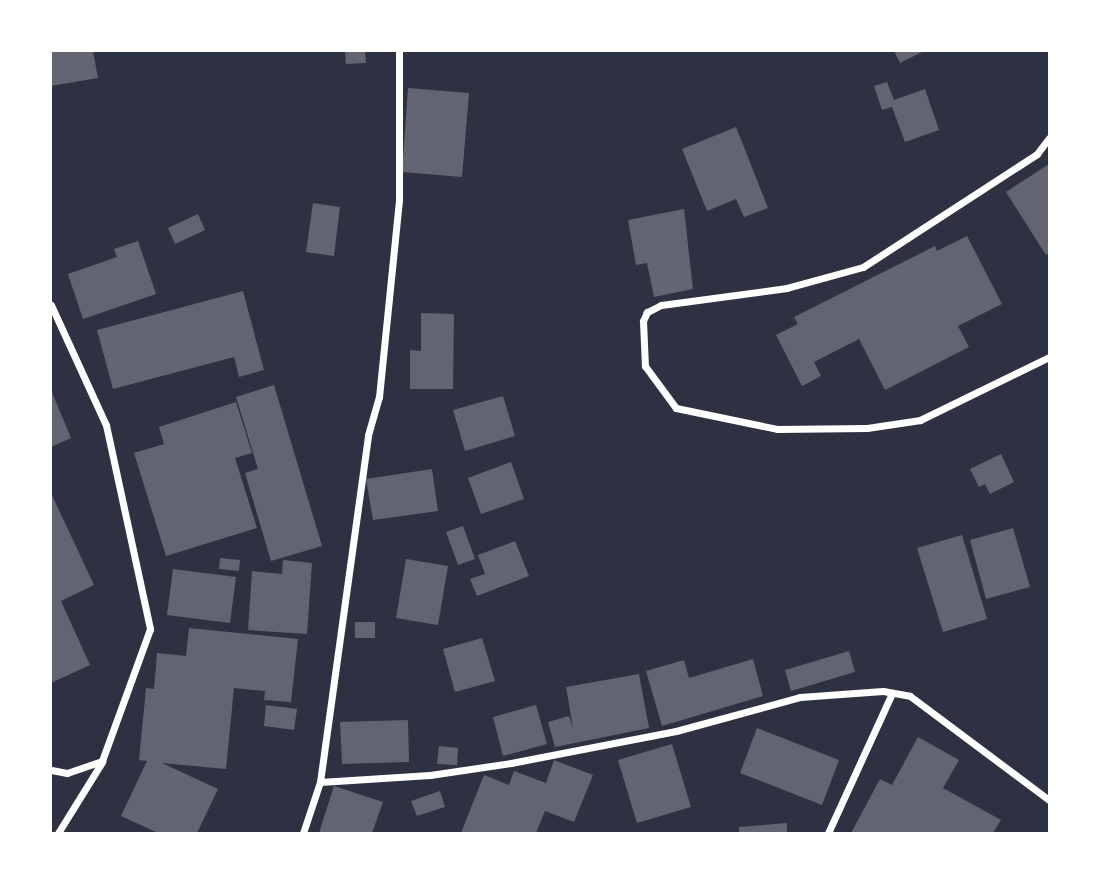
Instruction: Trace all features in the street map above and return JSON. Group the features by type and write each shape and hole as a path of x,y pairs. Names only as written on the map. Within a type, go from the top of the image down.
{"street":[{"path":"303,833 320,782 368,435 379,397 399,200 399,51"},
{"path":"1049,138 1037,154 863,267 787,288 661,305 647,312 643,321 645,366 676,408 777,429 867,428 920,421 1049,357"},
{"path":"51,305 106,425 150,629 102,761 58,833"},
{"path":"320,782 471,769 676,731 800,697 892,693 910,696 1049,800"},
{"path":"828,833 892,693"},
{"path":"51,770 67,773 102,761"}],"building":[{"path":"51,51 93,51 98,78 51,86"},
{"path":"345,51 365,51 366,63 346,64"},
{"path":"894,51 924,51 900,63"},
{"path":"887,82 894,100 925,89 939,130 905,142 892,107 882,110 874,86"},
{"path":"408,88 469,93 462,177 402,172"},
{"path":"736,127 768,208 744,217 736,199 707,211 682,149"},
{"path":"1049,164 1049,253 1046,255 1006,192"},
{"path":"313,203 340,207 334,256 306,252"},
{"path":"684,209 693,289 654,297 647,263 636,265 628,220"},
{"path":"198,214 205,230 175,244 168,228"},
{"path":"967,236 1002,304 958,326 969,347 885,390 859,339 814,362 821,376 802,386 776,335 798,324 794,317 935,246 937,251"},
{"path":"138,241 156,294 83,319 68,274 117,257 114,249"},
{"path":"243,291 264,370 239,377 234,357 113,389 97,330"},
{"path":"421,313 454,314 453,389 410,389 410,350 421,351"},
{"path":"274,385 322,546 271,561 245,473 258,469 236,397"},
{"path":"51,390 71,438 51,447"},
{"path":"503,396 515,436 465,451 453,410"},
{"path":"236,402 252,453 235,458 257,528 166,556 134,453 164,444 159,427"},
{"path":"1001,454 1014,482 990,494 985,484 979,487 970,469"},
{"path":"511,462 524,499 481,514 468,478"},
{"path":"432,469 438,511 373,520 366,479"},
{"path":"51,493 94,585 61,601 90,665 51,683"},
{"path":"463,526 475,559 458,565 446,532"},
{"path":"1013,528 1030,587 986,599 970,540"},
{"path":"962,535 987,619 943,632 917,548"},
{"path":"515,541 529,576 477,596 470,579 485,574 478,555"},
{"path":"220,558 240,560 239,571 219,569"},
{"path":"406,559 448,566 438,625 396,618"},
{"path":"283,560 312,563 307,634 248,630 252,571 282,574"},
{"path":"173,569 236,577 230,623 167,615"},
{"path":"355,622 375,622 375,638 355,638"},
{"path":"189,628 298,639 291,702 264,700 265,691 234,688 226,769 162,763 218,789 197,833 158,833 121,816 147,761 139,760 146,688 154,689 157,653 186,656"},
{"path":"482,638 495,681 455,692 443,649"},
{"path":"849,651 855,672 791,691 785,670"},
{"path":"753,659 763,696 662,726 646,671 684,660 689,678"},
{"path":"639,674 649,728 555,747 548,722 569,716 573,728 566,687"},
{"path":"266,705 297,709 294,730 264,726"},
{"path":"536,705 547,744 503,756 493,717"},
{"path":"408,720 409,762 342,764 340,722"},
{"path":"757,728 839,760 822,805 740,773"},
{"path":"918,737 959,760 943,788 1001,820 993,833 851,833 880,779 892,785"},
{"path":"672,744 691,807 637,823 618,760"},
{"path":"439,746 458,748 457,765 437,764"},
{"path":"554,760 593,775 574,822 545,811 536,833 461,833 484,775 509,785 514,771 546,783"},
{"path":"334,786 383,802 372,833 319,833"},
{"path":"440,791 445,807 417,816 411,801"},
{"path":"787,823 787,833 739,833 739,827"}]}
